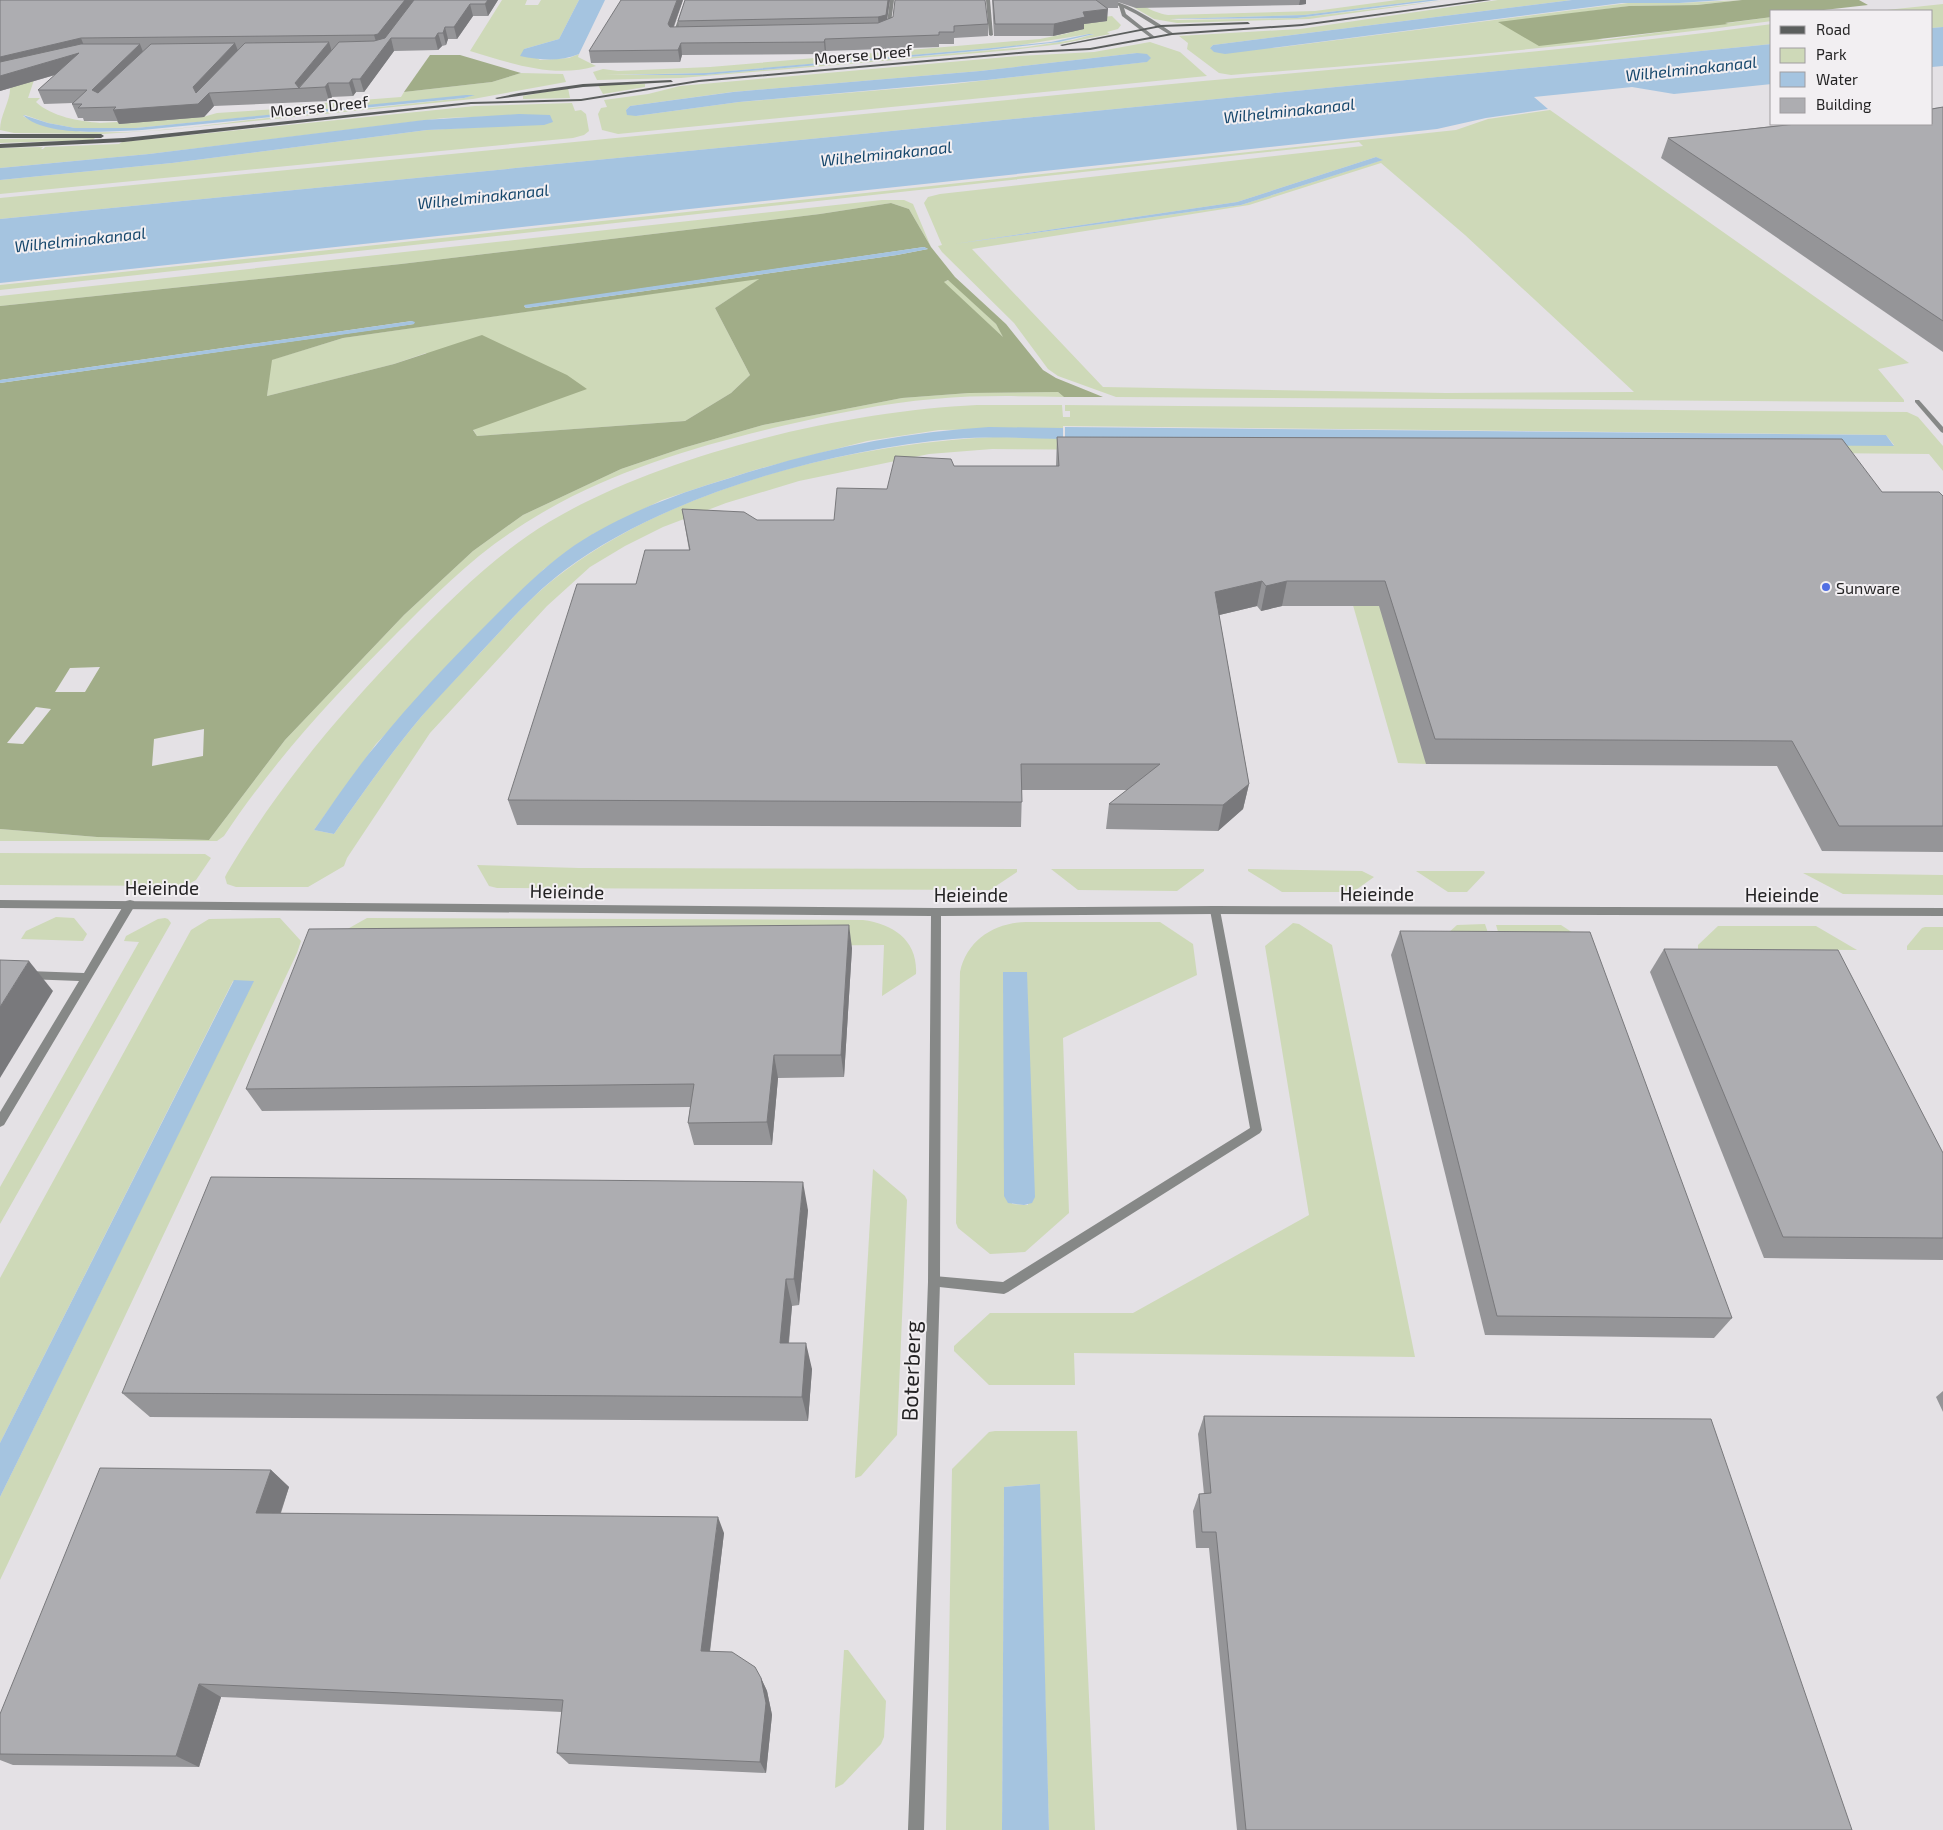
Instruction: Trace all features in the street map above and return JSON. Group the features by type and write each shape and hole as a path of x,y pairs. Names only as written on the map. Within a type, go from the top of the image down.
{"street":[{"path":"683,36 674,36 687,0"},
{"path":"879,32 890,29 892,0"},
{"path":"988,0 991,35"},
{"path":"1109,0 1121,8 1138,13 1172,34"},
{"name":"Moerse Dreef","path":"1443,5 1458,0"},
{"name":"Moerse Dreef","path":"471,103 549,88 582,84 637,80 699,80 1030,52 1090,49 1172,34 1276,28 1489,0"},
{"path":"1121,8 1124,16 1153,37"},
{"name":"Moerse Dreef","path":"1030,52 1161,26 1199,23 1322,21"},
{"name":"Moerse Dreef","path":"0,146 104,142 471,103 581,100 699,80"},
{"name":"Moerse Dreef","path":"0,136 170,134"},
{"path":"1918,401 1943,431"},
{"name":"Heieinde","path":"0,904 936,912 1216,910 1943,912"},
{"path":"0,1122 130,904"},
{"path":"934,1282 1004,1288 1256,1130 1216,910"},
{"name":"Boterberg","path":"916,1830 934,1282 936,912"},
{"path":"0,974 86,977"}],"green space":[{"path":"502,0 527,0 525,5 538,5 541,0 579,0 559,39 524,49 540,60 569,58 579,54 578,57 596,66 580,70 548,70 532,68 470,51"},
{"path":"1121,0 1134,2 1168,15 1315,11 1397,0 1428,0 1304,15 1170,19 1178,20 1297,18 1448,0 1309,19 1177,23 1154,19"},
{"path":"1498,0 1572,0 1213,45 1210,48 1274,48 1628,3 1742,0 1697,5 1629,6 1499,23 1603,40 1770,17 1770,21 1637,38 1502,52 1231,75 1219,73 1187,49 1188,43 1179,36 1300,29"},
{"path":"1742,0 1859,0 1868,5 1824,10 1770,10 1770,17 1725,23 1728,24 1539,46 1498,22 1629,6 1697,5"},
{"path":"1943,4 1943,27 1933,28 1933,10 1886,10"},
{"path":"1112,16 1121,25 1118,29 1107,32 1110,34 1060,44 1013,50 681,78 597,80 593,72 603,69 618,71 710,67 1040,39 1069,33 1085,23 1106,21 1103,17","holes":["1094,34 1073,40 1027,47 704,75 605,75 707,73 1014,46"]},
{"path":"1770,24 1770,44 0,219 0,198 1140,87 1535,51"},
{"path":"1150,42 1180,52 1207,76 618,134 602,130 598,114 601,108 607,107 604,100 648,94 680,86 1018,56 1094,52","holes":["1137,53 1146,62 953,84 739,102 636,116 626,110 630,106 732,92 980,71"]},
{"path":"430,55 460,55 521,73 492,82 404,92"},
{"path":"521,73 563,74 566,82 473,99 165,130 101,134 14,133 0,130 10,87 35,77 28,98 40,98 36,102 58,115 100,123 203,117 217,113 294,108 297,105 401,97 404,92 492,82","holes":["473,95 464,98 141,131 74,131 45,126 23,116 75,128 136,128"]},
{"path":"645,84 645,87 603,94 598,85"},
{"path":"568,88 570,98 523,99 523,96"},
{"path":"572,103 575,111 581,110 586,114 589,131 584,135 573,138 0,194 0,180 172,163 427,130 519,125 532,115 444,118 149,154 0,168 0,148 43,147 41,149 43,149 45,147 119,144 122,142 475,106"},
{"path":"1550,110 1909,363 1878,369 1904,402 1116,397 1058,376 1048,369 1014,323 942,252 938,246 942,245 924,203 928,197 940,194 1363,146 1359,142 0,290 0,285 1456,130 1488,119","holes":["1376,157 1382,160 1241,205 954,244 1237,202","1381,163 1465,235 1634,392 1446,393 1103,387 972,249 1249,205"]},
{"path":"95,138 93,140 0,143 0,139"},
{"path":"882,200 904,200 913,204 931,247 909,209 891,203 820,214 401,264 0,306 0,296"},
{"path":"891,203 909,209 931,247 955,277 1006,324 1043,370 1056,378 1103,397 1064,397 1058,392 969,393 902,398 763,425 683,448 621,469 523,515 473,551 404,615 285,740 209,840 97,837 0,829 0,383 414,324 412,321 0,380 0,306 401,264 820,214","holes":["924,247 928,249 526,308 524,306","759,279 715,308 750,375 731,393 685,421 477,436 473,430 587,389 567,375 482,335 394,364 267,396 272,360 343,338","948,280 996,324 1003,337 944,282","100,667 85,692 55,692 70,668","36,707 51,709 23,744 7,743","204,729 203,756 152,766 154,739"]},
{"path":"761,278 715,308 750,375 731,393 685,421 477,436 426,353 394,364 267,396 271,360 343,338"},
{"path":"949,280 996,324 1004,338 943,282"},
{"path":"1058,392 1064,397 999,396 950,398 859,409 716,443 681,453 612,478 547,510 516,529 483,552 453,578 327,706 283,756 224,836 217,841 0,841 0,829 97,837 209,840 285,740 404,615 473,551 523,515 621,469 683,448 763,425 902,398 969,393"},
{"path":"977,405 1062,405 1063,417 1070,417 1070,411 1065,411 1065,405 1907,412 1918,417 1943,446 1943,471 1929,454 1818,453 1426,764 1398,763 1309,451 992,449 929,454 799,481 726,503 663,527 625,546 590,567 547,606 430,733 347,858 344,866 308,887 236,887 227,884 225,877 268,810 311,752 357,698 441,610 492,563 529,535 549,522 595,498 645,476 699,457 756,440 813,427 870,416","holes":["1063,426 1886,435 1894,445 994,437 940,441 883,449 826,460 770,474 715,492 661,514 612,540 566,570 543,588 428,708 387,760 334,834 314,830 376,744 544,569 593,534 662,500 758,469 867,441 939,430 1063,428"]},
{"path":"0,853 205,854 211,858 196,880 185,886 0,885"},
{"path":"477,865 579,868 1017,869 1017,872 990,890 497,888 489,886"},
{"path":"1051,869 1204,869 1204,871 1177,891 1078,890"},
{"path":"1248,869 1362,871 1374,877 1353,892 1282,892 1248,871"},
{"path":"1416,871 1484,871 1485,873 1467,892 1448,892"},
{"path":"1803,873 1943,875 1943,895 1843,894"},
{"path":"56,917 74,918 87,934 83,941 21,939 26,931"},
{"path":"165,918 171,923 0,1224 0,1187 139,942 124,941 126,936 158,919"},
{"path":"280,918 301,941 297,953 0,1580 0,1497 253,981 233,981 0,1443 0,1278 191,930 209,919"},
{"path":"367,918 863,920 885,925 902,936 913,952 916,962 916,974 882,996 884,945 322,950 328,940"},
{"path":"1160,922 1193,944 1197,975 1063,1038 1069,1213 1025,1252 990,1254 958,1228 956,1223 960,972 969,951 976,942 993,930 1014,923","holes":["1004,972 1027,972 1028,1205 1012,1204"]},
{"path":"1293,923 1299,924 1332,945 1415,1357 1074,1353 1075,1385 989,1385 954,1351 954,1346 990,1313 1133,1313 1309,1215 1265,946"},
{"path":"1485,924 1493,948 1436,944 1457,925"},
{"path":"1496,925 1561,925 1596,948 1503,948"},
{"path":"1718,926 1816,926 1857,950 1698,949 1698,945"},
{"path":"1925,927 1943,927 1943,950 1907,950 1907,946"},
{"path":"873,1169 905,1196 907,1200 897,1435 861,1476 855,1478"},
{"path":"1077,1431 1095,1830 1049,1830 1039,1484 1004,1487 1002,1830 946,1830 952,1469 989,1432"},
{"path":"844,1650 848,1650 886,1701 884,1737 881,1744 843,1784 835,1788"}],"water":[{"path":"579,0 605,0 579,54 572,57 550,60 520,56 524,49 559,39"},
{"path":"1439,0 1297,18 1170,19 1304,15"},
{"path":"1572,0 1723,0 1679,3 1622,3 1225,54 1214,52 1210,48 1213,45"},
{"path":"1943,27 1943,66 1933,67 1933,28"},
{"path":"1094,34 1059,42 988,50 704,75 623,75 706,73 992,48 1051,42"},
{"name":"Wilhelminakanaal","path":"1770,44 1770,84 1674,94 1632,87 1534,97 1548,109 1486,118 1437,129 0,283 0,219"},
{"path":"1137,53 1147,54 1151,58 1147,62 987,80 739,102 636,116 627,115 626,110 630,106 733,92 980,71"},
{"path":"475,95 464,98 142,130 80,132 63,130 33,122 23,115 48,123 75,128 136,128"},
{"path":"519,114 550,115 553,122 544,125 427,130 172,163 0,180 0,168 149,154 424,120"},
{"path":"1376,157 1383,160 1241,205 954,244 1237,202"},
{"path":"924,247 928,249 526,308 524,305"},
{"path":"415,322 414,324 0,383 0,380"},
{"path":"989,427 1063,428 1063,439 994,437 953,439 854,454 750,480 699,498 651,519 606,543 553,579 500,631 421,717 376,774 334,834 314,830 369,754 444,668 540,573 575,545 593,534 630,514 670,498 793,459 890,438"},
{"path":"1065,427 1886,435 1894,446 1065,440"},
{"path":"1003,972 1027,972 1035,1197 1032,1203 1024,1205 1008,1203 1004,1196"},
{"path":"234,980 254,981 0,1497 0,1443"},
{"path":"1040,1484 1049,1830 1002,1830 1004,1487"}],"building":[{"path":"0,0 405,0 378,34 374,35 81,38 0,57"},
{"path":"414,0 488,0 485,4 470,4 454,27 445,27 443,33 438,33 435,38 391,38 360,79 352,79 349,83 328,83 325,87 209,93 198,104 113,110 116,107 78,108 82,104 72,104 87,90 38,90 79,53 0,76 0,62 81,44 140,44 92,90 98,93 151,44 235,43 193,87 196,93 245,43 329,42 295,83 299,88 339,42 374,41 385,38"},
{"path":"621,0 677,0 668,24 670,27 878,23 893,17 895,0 985,0 988,24 954,26 954,32 939,32 939,35 825,39 824,42 681,43 678,50 589,51"},
{"path":"685,0 888,0 886,15 878,17 678,21"},
{"path":"993,0 1096,0 1108,9 1083,12 1085,17 1054,24 995,24"},
{"path":"1943,107 1943,321 1668,138 1787,125 1933,125 1933,109"},
{"path":"1057,437 1842,439 1882,492 1939,492 1943,496 1943,826 1839,826 1792,741 1435,739 1385,581 1287,581 1266,586 1262,581 1215,592 1249,784 1223,805 1109,804 1160,764 1021,764 1022,802 508,800 577,584 636,584 645,550 690,550 682,509 744,512 757,520 834,520 837,488 887,489 895,456 951,459 954,466 1059,466"},
{"path":"849,925 841,1055 774,1055 767,1122 688,1123 694,1084 246,1089 309,929"},
{"path":"1400,931 1590,932 1732,1318 1497,1316"},
{"path":"1664,949 1838,950 1943,1153 1943,1238 1783,1237"},
{"path":"0,960 29,961 0,1007"},
{"path":"211,1177 803,1182 794,1279 786,1279 780,1343 806,1343 802,1397 122,1393"},
{"path":"1204,1416 1711,1419 1852,1830 1246,1830 1216,1532 1202,1532 1199,1494 1211,1493"},
{"path":"100,1468 271,1470 256,1513 718,1517 701,1651 732,1652 755,1667 761,1678 766,1703 760,1762 557,1753 563,1700 199,1684 176,1756 0,1754 0,1714"}],"place":[{"name":"Sunware","path":"1826,587"}]}
